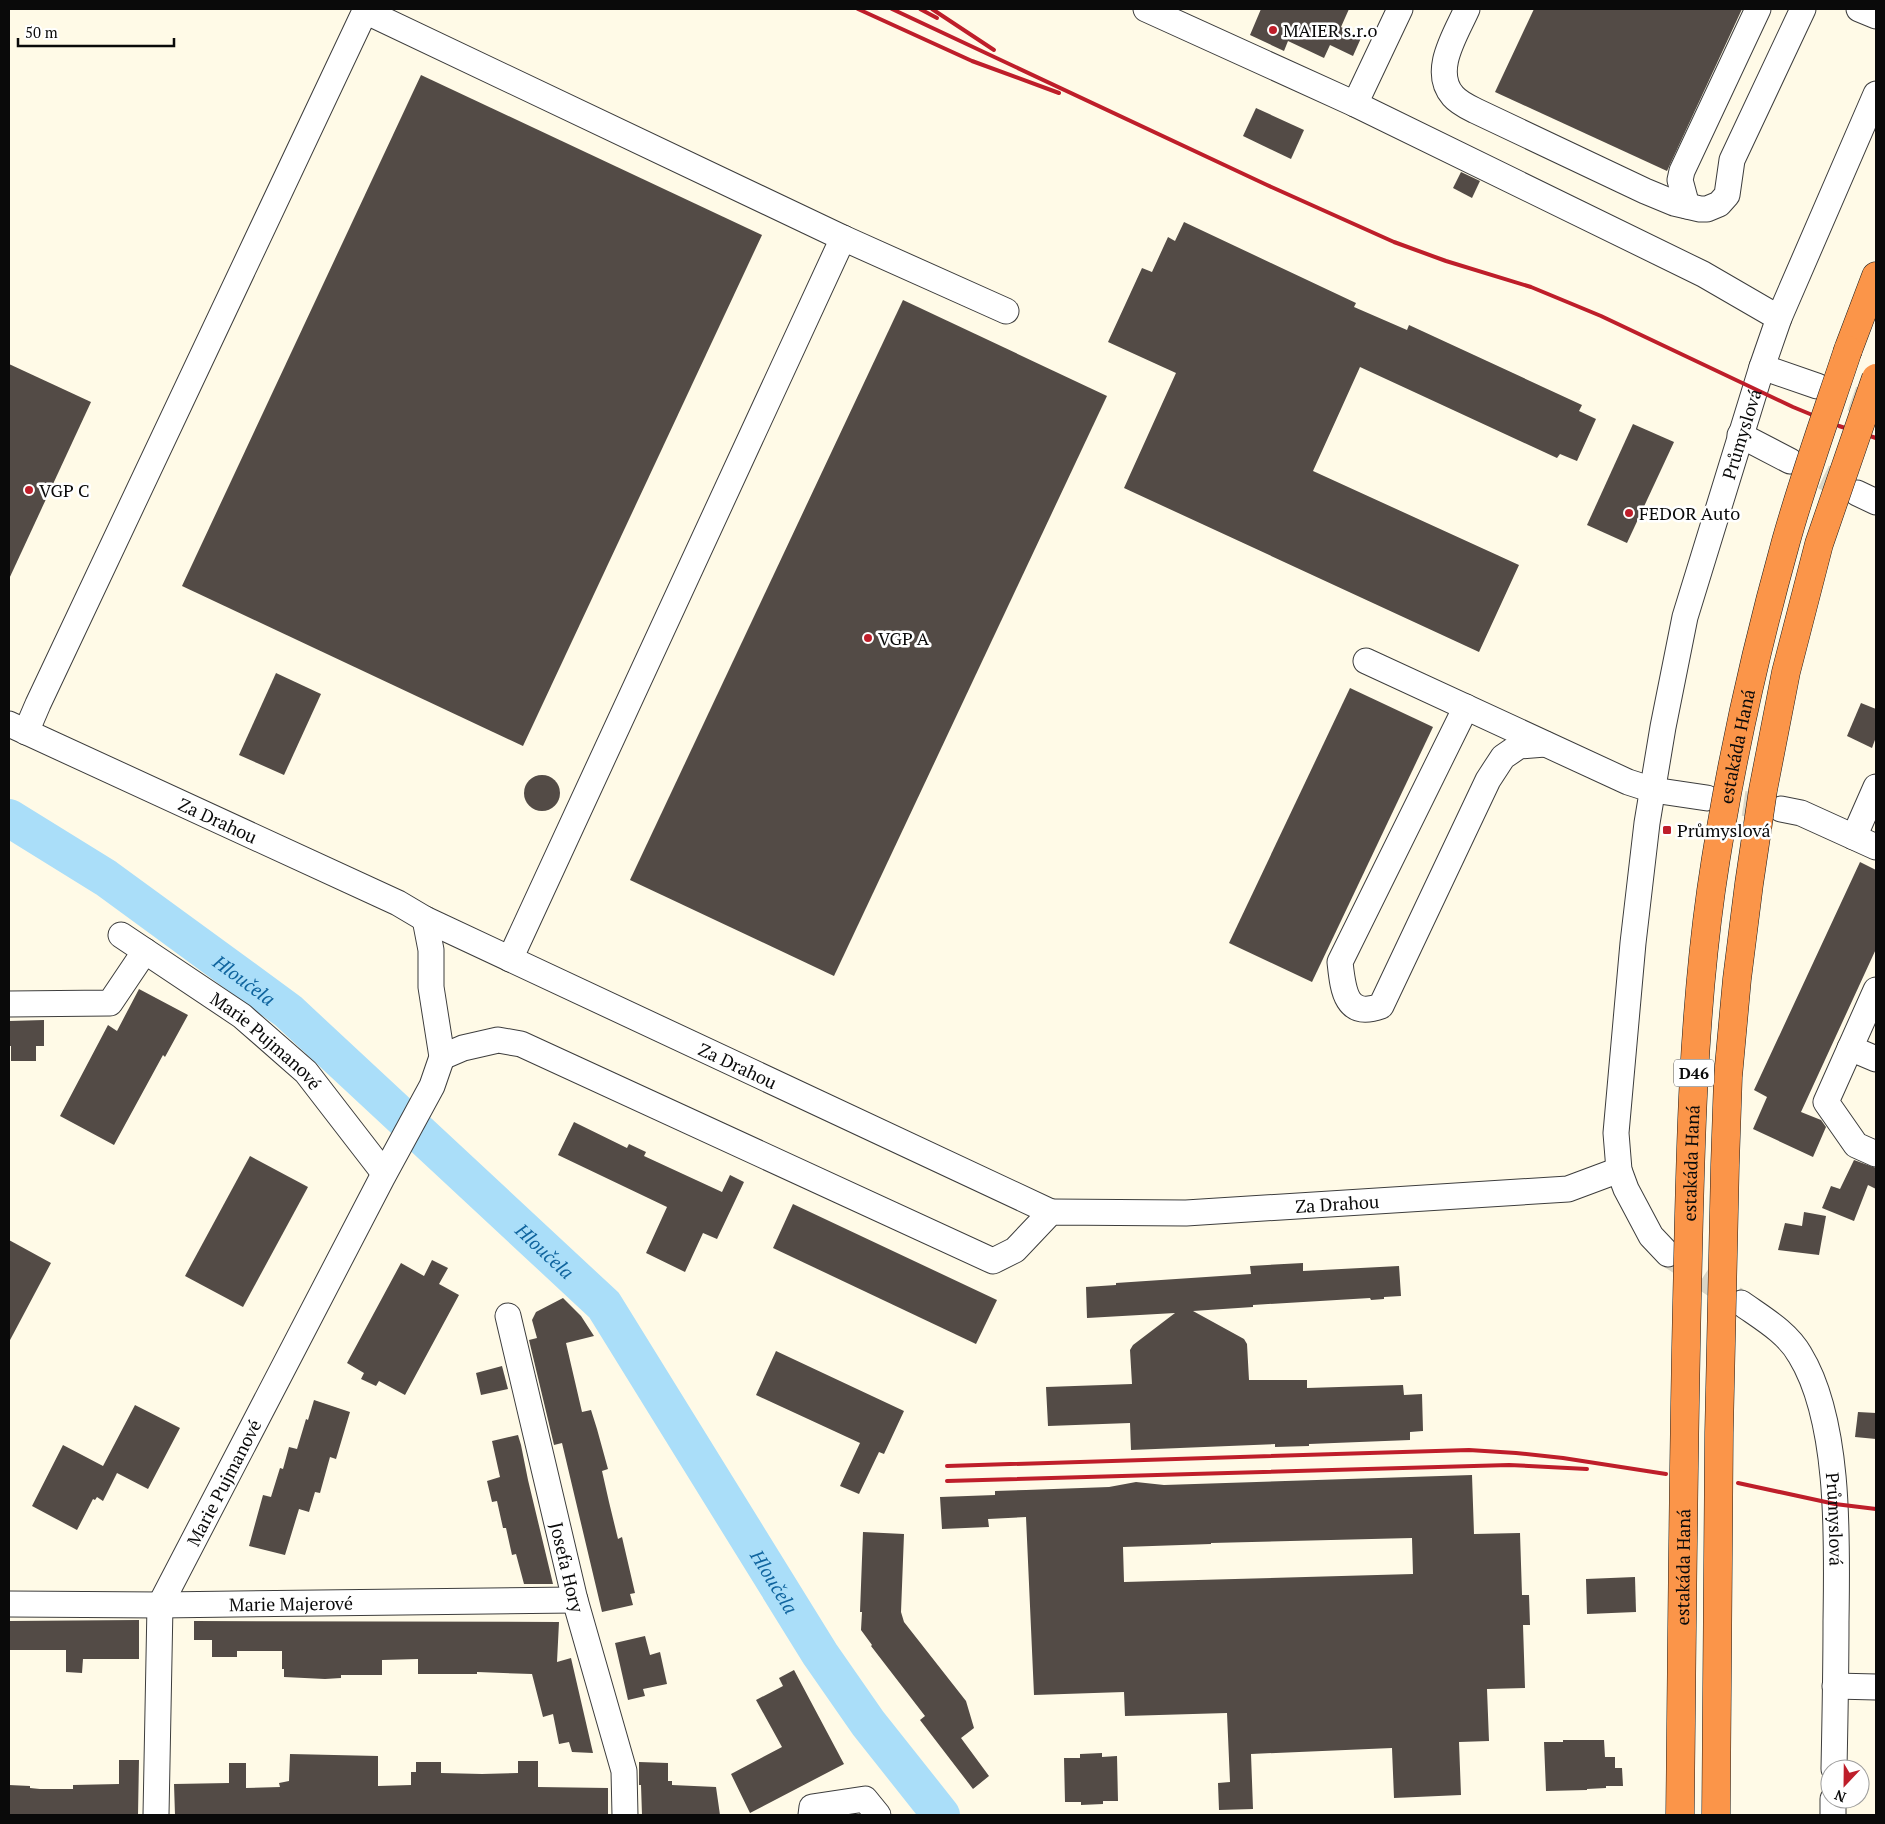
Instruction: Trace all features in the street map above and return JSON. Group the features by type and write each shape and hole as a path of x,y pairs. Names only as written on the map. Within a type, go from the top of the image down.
{"highway":[{"name":"estakáda Haná","path":"1680,1815 1684,1447 1690,1160 1694,1068 1710,902 1728,787 1752,667 1787,538 1848,350 1876,276"},
{"name":"estakáda Haná","path":"1716,1815 1719,1433 1725,1165 1728,1077 1737,979 1763,790 1786,672 1819,544 1876,378"}],"street":[{"path":"1146,9 1355,104 1704,274 1780,318"},
{"path":"1355,104 1400,9"},
{"path":"1468,9 1451,45 1443,73 1448,90 1454,98 1476,111 1636,187 1661,198 1700,209 1713,208 1727,195 1732,160 1802,9"},
{"path":"1687,206 1680,180 1682,171 1758,9"},
{"path":"1859,9 1876,16"},
{"path":"18,728 38,704 365,10 843,238 1006,311"},
{"name":"Průmyslová","path":"1668,1254 1651,1236 1642,1222 1619,1170 1616,1151 1633,943 1653,790 1685,617 1740,435 1780,318 1876,94"},
{"path":"510,959 843,238"},
{"path":"1762,367 1817,386"},
{"path":"1740,435 1790,461"},
{"path":"1366,661 1628,782 1653,790 1707,798"},
{"path":"1466,707 1340,962 1343,991 1353,1006 1368,1011 1381,1006 1488,780 1504,757 1520,746 1545,744"},
{"name":"Za Drahou","path":"18,728 398,903 425,919 1051,1212 1186,1213 1568,1188 1619,1170"},
{"path":"1781,809 1801,813 1865,842 1876,786"},
{"path":"425,919 431,950 431,988 442,1057 463,1048 498,1040 521,1044 993,1261 1015,1250 1051,1212"},
{"name":"Marie Pujmanové","path":"121,935 242,1016 306,1072 384,1173"},
{"path":"9,1004 110,1003 145,951"},
{"path":"1876,990 1826,1102 1856,1145 1876,1154"},
{"path":"1850,1048 1876,1059"},
{"name":"Marie Pujmanové","path":"156,1815 160,1605 384,1173 432,1086 442,1057"},
{"name":"Průmyslová","path":"1741,1303 1780,1331 1794,1347 1807,1367 1819,1399 1831,1455 1837,1576 1834,1759"},
{"name":"Josefa Hory","path":"508,1316 575,1600 624,1771 624,1815"},
{"name":"Marie Majerové","path":"9,1604 160,1605 575,1600"},
{"path":"1835,1686 1876,1687"},
{"path":"811,1815 812,1807 865,1799 878,1815"}],"building":[{"path":"1261,9 1349,9 1341,27 1361,38 1353,56 1330,45 1324,58 1288,41 1284,51 1250,35"},
{"path":"1534,9 1742,9 1667,171 1495,92"},
{"path":"421,75 762,235 523,746 182,586"},
{"path":"1256,108 1304,130 1291,159 1243,136"},
{"path":"1461,172 1480,181 1472,198 1453,188"},
{"path":"1184,222 1356,303 1354,307 1407,330 1409,325 1582,405 1579,411 1596,419 1577,461 1560,454 1557,458 1360,367 1313,471 1519,565 1479,652 1124,488 1176,373 1108,342 1142,268 1152,272 1168,237 1175,241"},
{"name":"VGP A","path":"903,300 1107,396 834,976 630,880"},
{"name":"VGP C","path":"9,364 91,402 9,579"},
{"path":"1633,424 1674,442 1627,543 1587,525"},
{"path":"276,673 321,694 284,775 239,755"},
{"path":"1350,688 1433,727 1312,982 1229,943"},
{"path":"1861,703 1876,709 1876,737 1872,748 1847,736"},
{"path":"542,775 549,776 555,780 559,786 559,800 555,806 549,810 542,811 535,810 529,806 525,800 524,793 525,786 529,780 535,776"},
{"path":"1860,862 1876,870 1876,949 1801,1112 1821,1120 1826,1127 1813,1157 1753,1129 1767,1097 1754,1090"},
{"path":"139,989 188,1015 165,1057 163,1055 114,1145 60,1116 108,1025 117,1031"},
{"path":"44,1020 44,1046 36,1046 36,1061 11,1061 9,1021"},
{"path":"574,1122 627,1148 629,1144 646,1152 644,1156 722,1192 730,1175 744,1182 717,1239 703,1233 685,1272 646,1253 667,1207 558,1155"},
{"path":"250,1156 308,1187 243,1307 185,1276"},
{"path":"1854,1160 1876,1168 1876,1189 1868,1185 1854,1221 1822,1208 1831,1186 1840,1189"},
{"path":"793,1204 997,1300 976,1344 773,1248"},
{"path":"1804,1212 1826,1216 1819,1255 1778,1250 1785,1223 1802,1226"},
{"path":"9,1240 51,1263 9,1342"},
{"path":"432,1260 448,1268 439,1284 459,1295 405,1395 379,1381 376,1386 361,1379 364,1373 347,1363 401,1263 424,1276"},
{"path":"1303,1263 1303,1271 1399,1266 1401,1296 1371,1300 1370,1298 1253,1305 1253,1307 1193,1311 1244,1339 1247,1344 1249,1380 1307,1380 1307,1388 1403,1385 1404,1395 1422,1394 1423,1431 1410,1432 1410,1440 1309,1444 1309,1446 1275,1447 1275,1444 1131,1450 1130,1423 1048,1426 1046,1387 1132,1384 1130,1350 1133,1345 1175,1313 1087,1318 1086,1287 1116,1285 1116,1283 1251,1274 1250,1266"},
{"path":"563,1298 581,1316 594,1336 566,1343 582,1412 591,1410 597,1429 608,1469 602,1471 609,1502 618,1539 622,1537 635,1593 630,1594 633,1605 602,1612 562,1443 554,1445 529,1340 537,1338 532,1320 536,1312"},
{"path":"776,1351 904,1411 884,1454 879,1452 859,1494 840,1486 860,1443 756,1395"},
{"path":"502,1366 508,1389 481,1395 476,1373"},
{"path":"314,1400 350,1412 336,1459 330,1457 320,1493 315,1492 309,1512 299,1509 285,1555 249,1546 263,1495 271,1497 280,1468 283,1469 289,1447 297,1449"},
{"path":"135,1405 180,1428 148,1489 117,1473 103,1501 97,1497 95,1500 93,1499 77,1530 32,1506 63,1445 103,1466"},
{"path":"1858,1412 1876,1413 1876,1439 1855,1437"},
{"path":"518,1435 553,1584 524,1584 516,1554 512,1555 506,1528 503,1528 497,1501 492,1502 487,1481 500,1477 492,1441"},
{"path":"1472,1475 1474,1534 1520,1533 1522,1595 1529,1595 1530,1625 1523,1625 1525,1688 1487,1689 1489,1741 1459,1742 1461,1795 1394,1798 1392,1748 1251,1754 1253,1809 1219,1810 1218,1783 1230,1782 1227,1713 1125,1716 1124,1692 1034,1695 1026,1517 988,1519 989,1527 942,1529 940,1497 995,1495 995,1491 1109,1487 1136,1482 1164,1485","holes":["1412,1538 1413,1574 1124,1582 1123,1547"]},
{"path":"863,1532 904,1534 901,1612 904,1622 966,1701 974,1728 961,1738 989,1776 973,1789 920,1720 925,1716 871,1646 861,1630"},
{"path":"1635,1577 1636,1612 1587,1614 1586,1579"},
{"path":"139,1620 139,1659 83,1659 82,1673 66,1672 66,1650 9,1650 9,1621"},
{"path":"194,1621 559,1622 557,1662 571,1658 593,1753 572,1752 569,1742 559,1744 553,1714 543,1717 532,1674 477,1672 477,1674 418,1674 418,1659 382,1660 382,1675 341,1675 341,1678 325,1679 284,1677 282,1651 237,1651 237,1657 212,1657 212,1640 194,1640"},
{"path":"645,1636 650,1655 660,1652 667,1684 643,1689 645,1696 628,1700 615,1643"},
{"path":"794,1670 844,1764 750,1813 731,1774 782,1747 756,1700 783,1686 779,1678"},
{"path":"1563,1740 1604,1740 1605,1757 1615,1757 1615,1768 1622,1768 1623,1786 1606,1786 1606,1788 1587,1790 1546,1791 1544,1742 1563,1742"},
{"path":"1102,1753 1102,1757 1117,1756 1118,1801 1103,1801 1103,1804 1081,1805 1081,1802 1065,1802 1064,1758 1080,1758 1080,1754"},
{"path":"290,1754 378,1756 378,1786 411,1785 411,1772 416,1772 416,1762 441,1762 441,1773 482,1774 518,1773 518,1761 538,1761 538,1787 608,1788 608,1815 175,1815 174,1784 229,1783 229,1763 246,1763 246,1788 280,1787 279,1783 289,1781"},
{"path":"119,1760 139,1760 138,1815 9,1815 9,1785 30,1786 30,1788 40,1789 73,1789 73,1785 119,1784"},
{"path":"639,1762 668,1763 668,1781 672,1781 672,1785 716,1787 720,1815 642,1815"}],"waterway":[{"name":"Hloučela","path":"9,818 106,878 288,1011 604,1305 820,1654 868,1723 941,1815"}],"tunnel":[{"path":"1817,386 1876,407"},
{"path":"1790,461 1857,493"},
{"path":"1707,798 1781,809"},
{"path":"1672,1257 1737,1300"}],"railway":[{"path":"858,9 972,61 1059,93"},
{"path":"892,9 1267,185 1394,242 1446,261 1531,287 1601,316 1793,407 1839,426 1876,438"},
{"path":"920,9 937,18"},
{"path":"932,9 994,50"},
{"path":"947,1466 1469,1450 1563,1458 1666,1474"},
{"path":"947,1481 1509,1465 1587,1469"},
{"path":"1738,1483 1835,1504 1876,1509"}],"place":[{"name":"MAIER s.r.o","path":"1273,30"},
{"name":"VGP C","path":"29,490"},
{"name":"FEDOR Auto","path":"1629,513"},
{"name":"VGP A","path":"868,638"},
{"name":"Průmyslová","path":"1667,830"}]}
